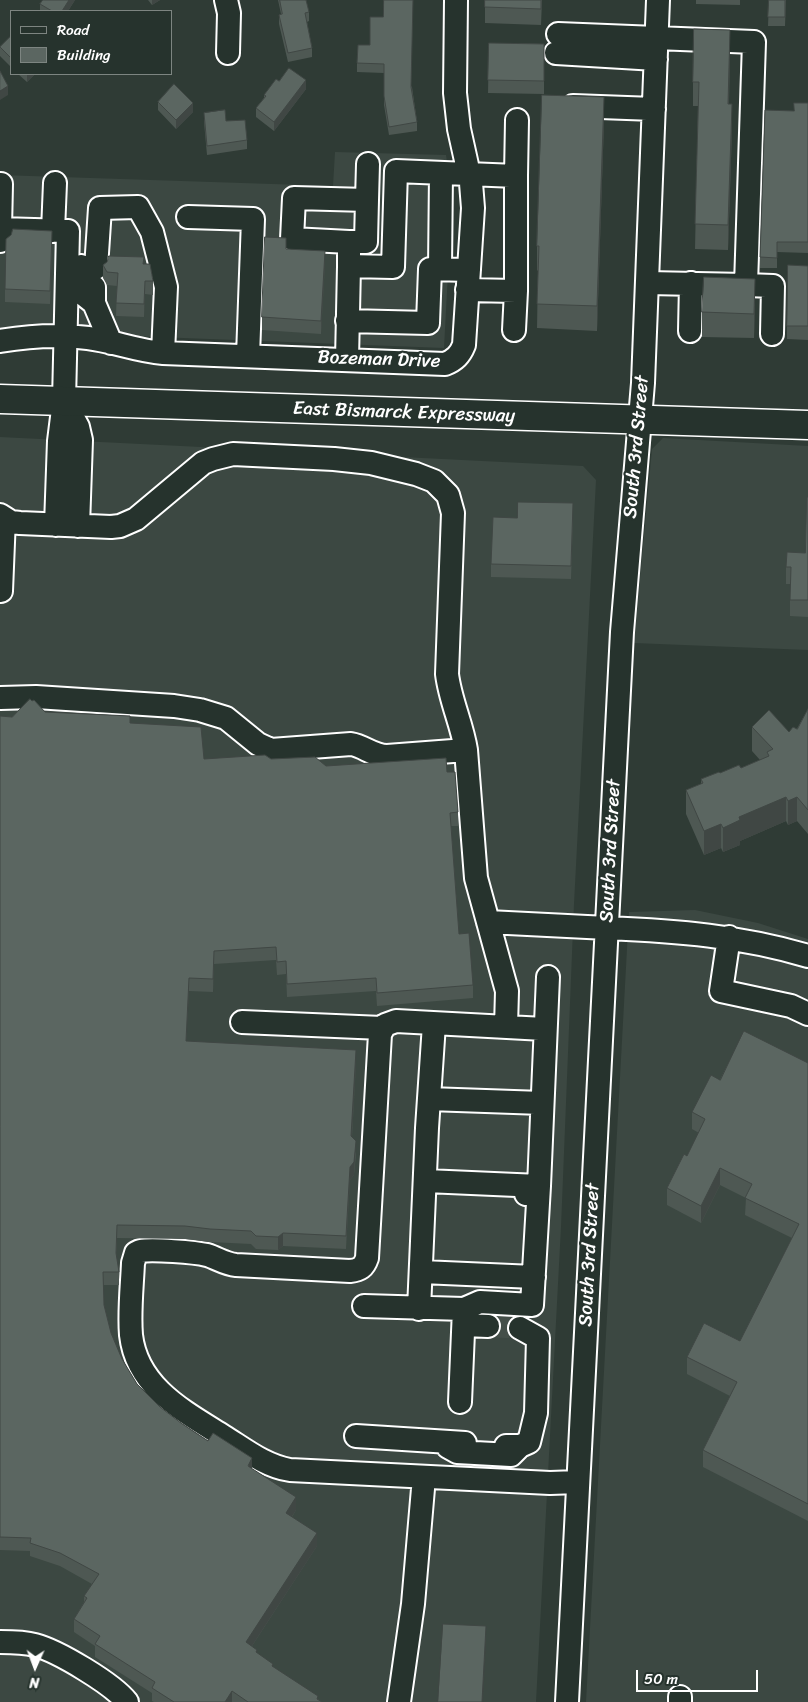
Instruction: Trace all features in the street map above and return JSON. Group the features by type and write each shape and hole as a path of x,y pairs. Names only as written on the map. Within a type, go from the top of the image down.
{"main road":[{"name":"East Bismarck Expressway","path":"0,399 808,425"}],"street":[{"path":"226,0 229,13 228,53"},
{"name":"Bozeman Drive","path":"0,341 25,336 65,336 89,338 147,352 163,353 445,364 454,360 461,353 464,344 473,208 470,174 459,129 455,93 456,0"},
{"name":"South 3rd Street","path":"567,1702 622,632 643,383 658,0"},
{"path":"557,44 656,49 754,42 746,285"},
{"path":"561,105 654,109"},
{"path":"514,330 517,120"},
{"path":"367,200 294,198 292,239 366,242 368,164"},
{"path":"393,267 396,172 516,176"},
{"path":"347,321 428,323 435,269 441,173"},
{"path":"53,231 55,183"},
{"path":"0,184 2,184 0,241"},
{"path":"111,343 95,276 100,208 138,207 152,232 166,287 163,353"},
{"path":"188,217 253,219 248,356"},
{"path":"0,229 68,231 64,401 59,441 67,526"},
{"path":"347,360 349,242"},
{"path":"349,266 435,269 468,280 516,290"},
{"path":"648,283 773,286 772,334"},
{"path":"690,331 692,283"},
{"path":"1,591 2,516 20,523 67,526 111,527 128,523 136,519 204,463 213,458 233,454 277,455 356,461 416,474 434,481 448,495 453,513 447,674 450,692 464,735 479,894 507,991 506,1026"},
{"path":"0,698 36,697 200,710 226,718 258,744 271,750 351,744 362,746 375,754 387,756 466,750"},
{"path":"488,922 672,931 728,937 808,956"},
{"path":"728,937 721,991 791,1006 808,1014"},
{"path":"460,1402 464,1317 480,1302 532,1305 548,977"},
{"path":"544,1029 396,1021 385,1024 382,1028 378,1053 367,1258 365,1264 361,1268 350,1271 236,1265 200,1253 140,1251 136,1253 133,1263 131,1335 141,1367 162,1395 190,1416 271,1465 290,1470 550,1483 578,1482"},
{"path":"242,1022 382,1028"},
{"path":"419,1309 422,1272 423,1210 433,1181 429,1099 434,1024"},
{"path":"429,1099 542,1103"},
{"path":"433,1181 539,1186"},
{"path":"422,1272 534,1277"},
{"path":"364,1306 419,1309 464,1317 488,1326"},
{"path":"438,1442 457,1452 511,1455 512,1446 529,1442 536,1413 538,1338 520,1328"},
{"path":"356,1436 465,1443"},
{"path":"399,1702 413,1604 424,1477"},
{"path":"0,1642 26,1643 65,1657 117,1692 127,1702"}],"shaded area":[{"path":"335,152 446,155 452,198 444,348 0,331 0,175 333,186"},
{"path":"0,437 583,466 596,480 574,904 561,1227 536,1702 0,1702"},
{"path":"663,438 808,446 808,650 634,643 652,449"},
{"path":"695,910 758,923 808,939 808,1702 586,1702 629,912"}],"building":[{"path":"43,0 69,0 63,10 50,10 40,4"},
{"path":"280,0 306,0 309,12 305,13 312,48 288,53 279,15 282,14"},
{"path":"384,0 413,0 411,87 417,122 389,127 384,96 384,64 357,63 358,45 370,45 370,17 383,17"},
{"path":"485,0 541,0 541,9 485,7"},
{"path":"769,0 785,0 785,17 768,17"},
{"path":"694,29 730,30 728,104 732,104 728,225 695,224 699,82 693,82"},
{"path":"10,37 10,57 0,47"},
{"path":"489,43 544,44 544,81 488,80"},
{"path":"289,68 306,80 274,122 256,108 276,79 279,81"},
{"path":"0,71 8,86 0,91"},
{"path":"174,84 193,103 176,120 158,102"},
{"path":"542,95 604,97 597,306 537,304"},
{"path":"794,103 808,103 808,242 777,242 777,258 760,257 765,110 794,111"},
{"path":"225,110 226,121 245,120 247,140 207,146 204,113"},
{"path":"13,229 52,231 50,291 5,289 6,239 11,235"},
{"path":"265,237 286,238 286,249 325,251 321,321 262,317"},
{"path":"109,256 144,257 143,264 150,264 153,281 145,281 144,304 116,303 118,273 107,272 103,265 107,262"},
{"path":"788,265 808,266 808,326 787,326"},
{"path":"704,277 755,279 754,314 702,312"},
{"path":"807,497 808,600 790,600 791,567 786,567 787,552 805,553"},
{"path":"518,502 573,503 571,566 491,564 493,517 517,518"},
{"path":"30,699 34,700 45,712 130,716 130,723 201,727 204,759 265,755 271,759 315,757 326,766 446,758 447,772 455,772 458,812 450,813 459,934 469,933 473,985 377,993 376,978 287,984 286,961 277,962 276,947 214,951 213,979 189,978 186,1041 356,1050 351,1136 356,1141 354,1162 350,1167 346,1236 283,1233 278,1237 256,1236 251,1231 185,1226 117,1225 116,1253 119,1272 103,1272 104,1305 111,1333 122,1359 137,1384 160,1407 208,1441 213,1433 252,1458 248,1466 296,1497 286,1513 317,1533 246,1642 273,1664 272,1666 318,1696 317,1699 322,1702 248,1702 232,1691 225,1702 174,1702 152,1688 155,1682 95,1644 100,1636 74,1619 87,1598 84,1596 99,1574 60,1553 30,1543 31,1538 0,1537 0,716 12,717"},
{"path":"808,709 808,810 797,797 788,801 786,797 739,817 740,820 723,828 721,824 704,831 686,790 703,783 701,779 739,765 741,768 769,756 767,752 773,749 752,727 769,710 789,732 793,727 797,729"},
{"path":"744,1031 808,1063 808,1504 703,1450 737,1382 687,1357 704,1323 740,1341 799,1224 745,1198 752,1184 720,1168 701,1206 667,1188 684,1154 687,1156 705,1119 692,1112 711,1075 720,1080"},
{"path":"443,1624 486,1626 482,1702 438,1702"}],"tunnel":[{"path":"488,1326 520,1328"}]}
